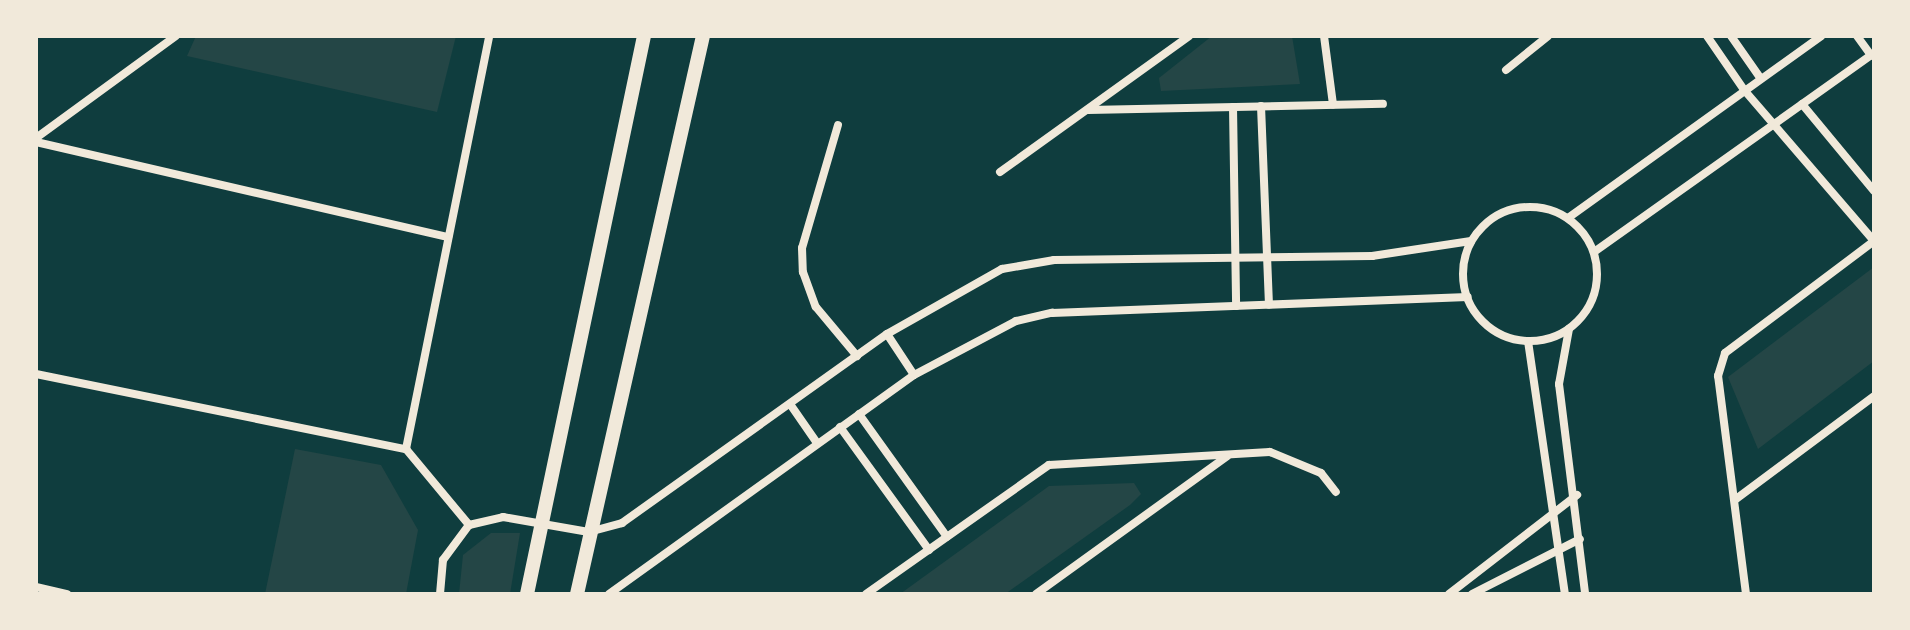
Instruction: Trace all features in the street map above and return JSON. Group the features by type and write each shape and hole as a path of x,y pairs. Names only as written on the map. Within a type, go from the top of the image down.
{"street":[{"path":"36,140 176,36"},
{"path":"406,449 489,36"},
{"path":"527,594 644,36"},
{"path":"577,594 703,36"},
{"path":"1000,172 1189,36"},
{"path":"1324,36 1333,104"},
{"path":"1506,70 1548,36"},
{"path":"1707,36 1745,91 1773,125 1807,155 1874,241 1725,353 1718,376 1746,594"},
{"path":"1731,36 1761,79"},
{"path":"1568,218 1821,36"},
{"path":"1594,252 1872,54 1857,36"},
{"path":"1088,110 1383,104"},
{"path":"1802,104 1874,191"},
{"path":"1261,106 1269,305"},
{"path":"1233,107 1236,306"},
{"path":"838,125 802,248 803,272 816,307 857,356"},
{"path":"36,140 448,237"},
{"path":"1569,329 1528,341 1486,325 1468,297 1463,263 1471,241 1504,211 1537,208 1568,218 1594,252 1594,295 1569,329 1559,384 1577,495 1585,594"},
{"path":"440,594 443,560 469,525 486,517 589,532 656,504 887,334 1002,269 1054,260 1372,256 1471,241"},
{"path":"609,594 914,375 1040,316 1468,297"},
{"path":"887,334 914,375"},
{"path":"1528,341 1557,510 1565,594"},
{"path":"36,374 406,449 469,525"},
{"path":"1736,499 1874,396"},
{"path":"790,404 817,443"},
{"path":"859,414 947,537"},
{"path":"840,427 929,550"},
{"path":"1036,594 1228,455"},
{"path":"866,594 1049,465 1228,455 1292,456 1336,492"},
{"path":"1449,594 1577,495"},
{"path":"1472,594 1561,553 1580,539"},
{"path":"36,587 67,594"}],"shaded area":[{"path":"196,36 456,36 437,112 187,56"},
{"path":"1212,36 1292,36 1300,84 1161,91 1159,78"},
{"path":"1874,267 1874,361 1758,449 1728,377"},
{"path":"295,449 381,465 418,530 406,594 265,594"},
{"path":"1134,483 1141,494 1130,505 1005,594 900,594 1049,486"},
{"path":"491,533 520,533 510,594 459,594 463,555"}]}
